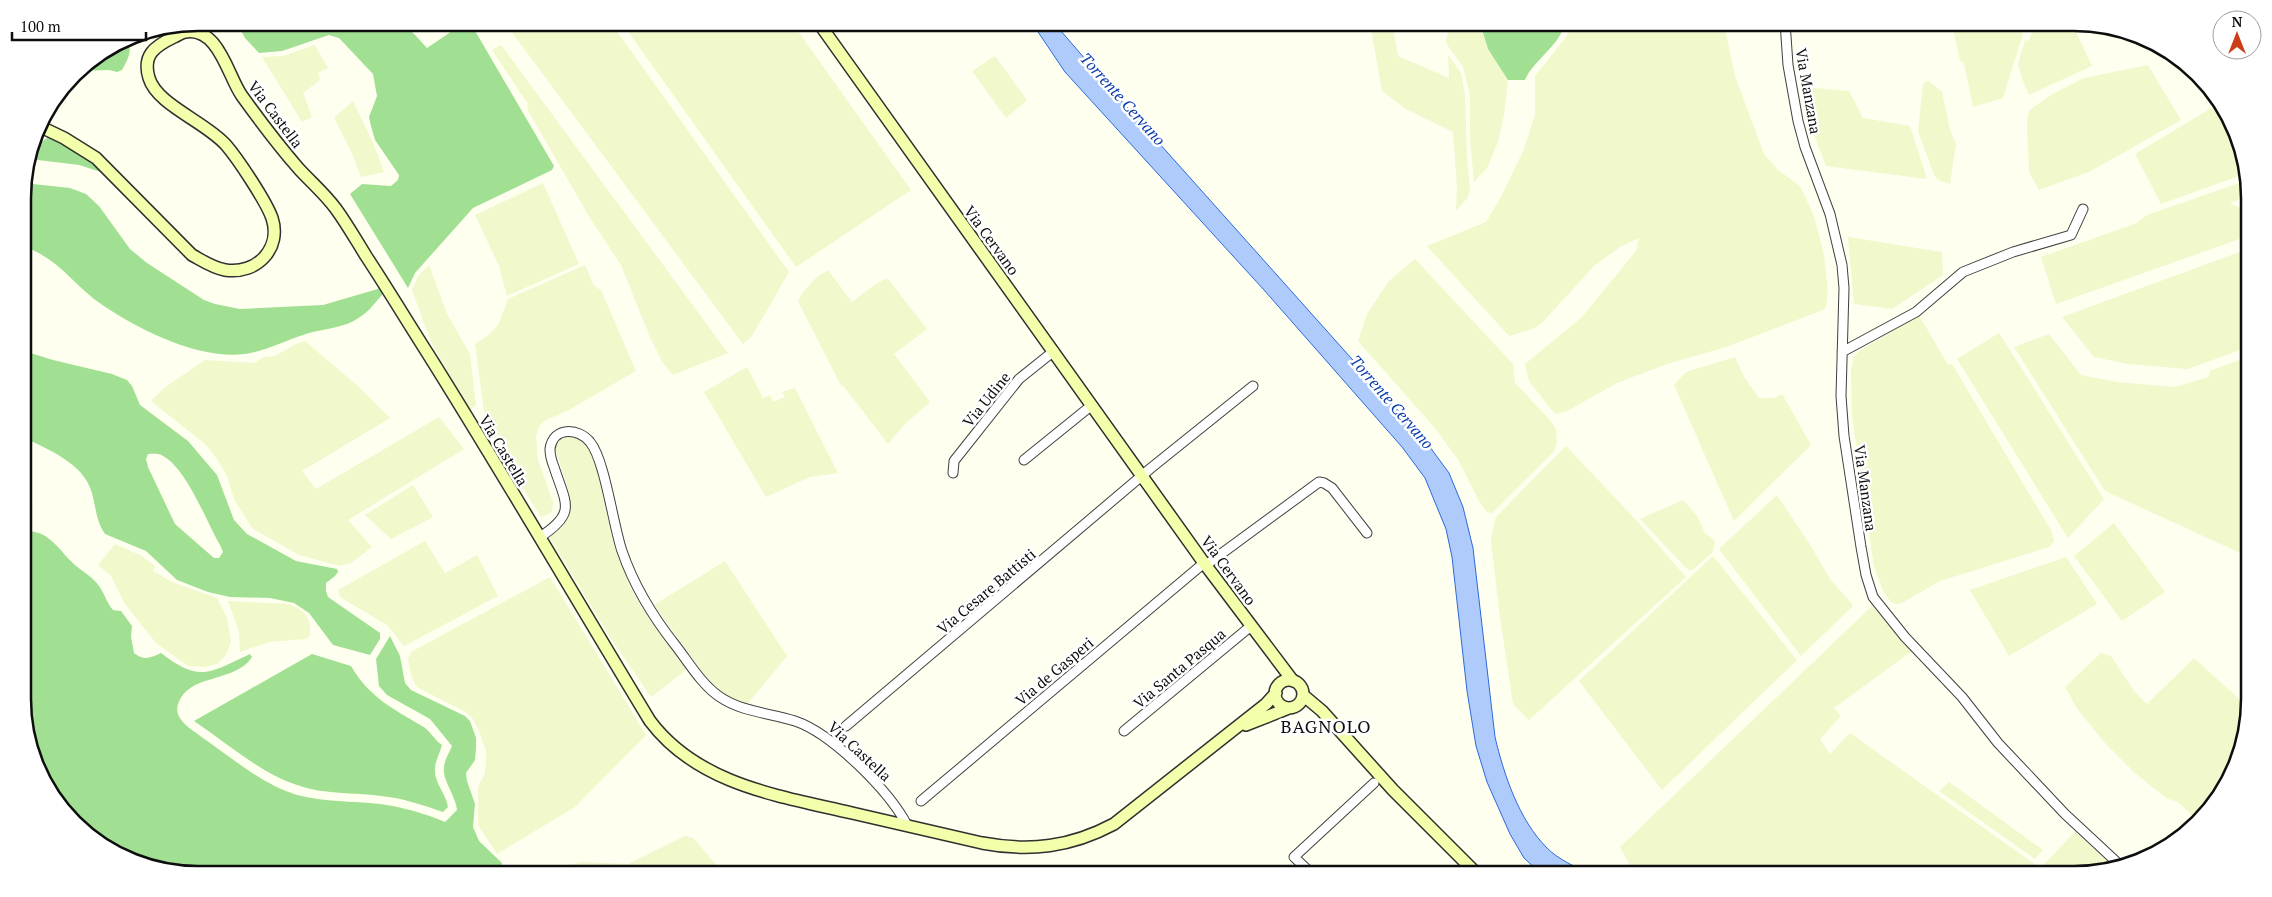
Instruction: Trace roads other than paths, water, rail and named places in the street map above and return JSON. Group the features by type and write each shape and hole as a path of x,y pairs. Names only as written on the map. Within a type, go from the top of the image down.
{"main road":[{"name":"Via Castella","path":"46,129 96,158 192,255 208,265 227,270 247,269 260,263 269,253 274,240 273,220 266,204 226,145 190,116 171,106 156,92 149,80 147,68 150,53 158,44 186,32"},
{"name":"Via Castella","path":"187,32 199,33 216,46 226,62 240,93 298,168 337,210 540,537 650,721 678,750 705,769 749,788 907,825 1012,847 1041,848 1065,844 1114,824 1224,736"},
{"name":"Via Cervano","path":"825,32 1205,564 1293,681"},
{"path":"1272,653 1280,672 1277,690 1281,705 1314,712 1330,720"},
{"path":"1224,736 1285,681 1293,681 1300,685 1303,695 1330,720 1393,790 1468,865"},
{"path":"1224,736 1255,720 1291,708 1300,703 1303,695"}],"street":[{"name":"Via Manzana","path":"1786,31 1788,65 1798,121 1805,147 1830,214 1842,265 1844,288 1841,396 1844,436 1861,547 1873,597 1905,637 1962,697 1998,743 2066,814 2115,860"},
{"path":"1842,352 1916,312 1963,272 2013,252 2071,235 2083,209"},
{"name":"Via Udine","path":"953,473 954,461 1014,386 1054,351"},
{"path":"1143,476 1253,386"},
{"path":"1024,460 1092,405"},
{"name":"Via Castella","path":"540,537 561,522 565,515 563,494 551,460 550,449 553,441 561,432 574,431 583,436 596,452 621,550 641,594 658,622 708,687 720,697 735,705 797,722 827,737 893,802 907,825"},
{"name":"Via Cesare Battisti","path":"846,726 1143,476"},
{"name":"Via de Gasperi","path":"921,801 1205,564 1319,482 1332,488 1367,533"},
{"name":"Via Santa Pasqua","path":"1124,731 1251,626"},
{"path":"1303,865 1294,857 1374,783"}],"water":[{"path":"1038,32 1061,32 1427,443 1449,473 1463,507 1473,548 1495,737 1503,766 1521,811 1537,837 1562,860 1573,865 1532,865 1524,858 1510,834 1487,782 1476,746 1467,691 1452,557 1446,529 1425,478 1402,447 1264,290 1065,72"}],"district":[{"name":"BAGNOLO","path":"1326,726"}],"water label":[{"name":"Torrente Cervano","path":"1123,99"},
{"name":"Torrente Cervano","path":"1392,402"}]}
